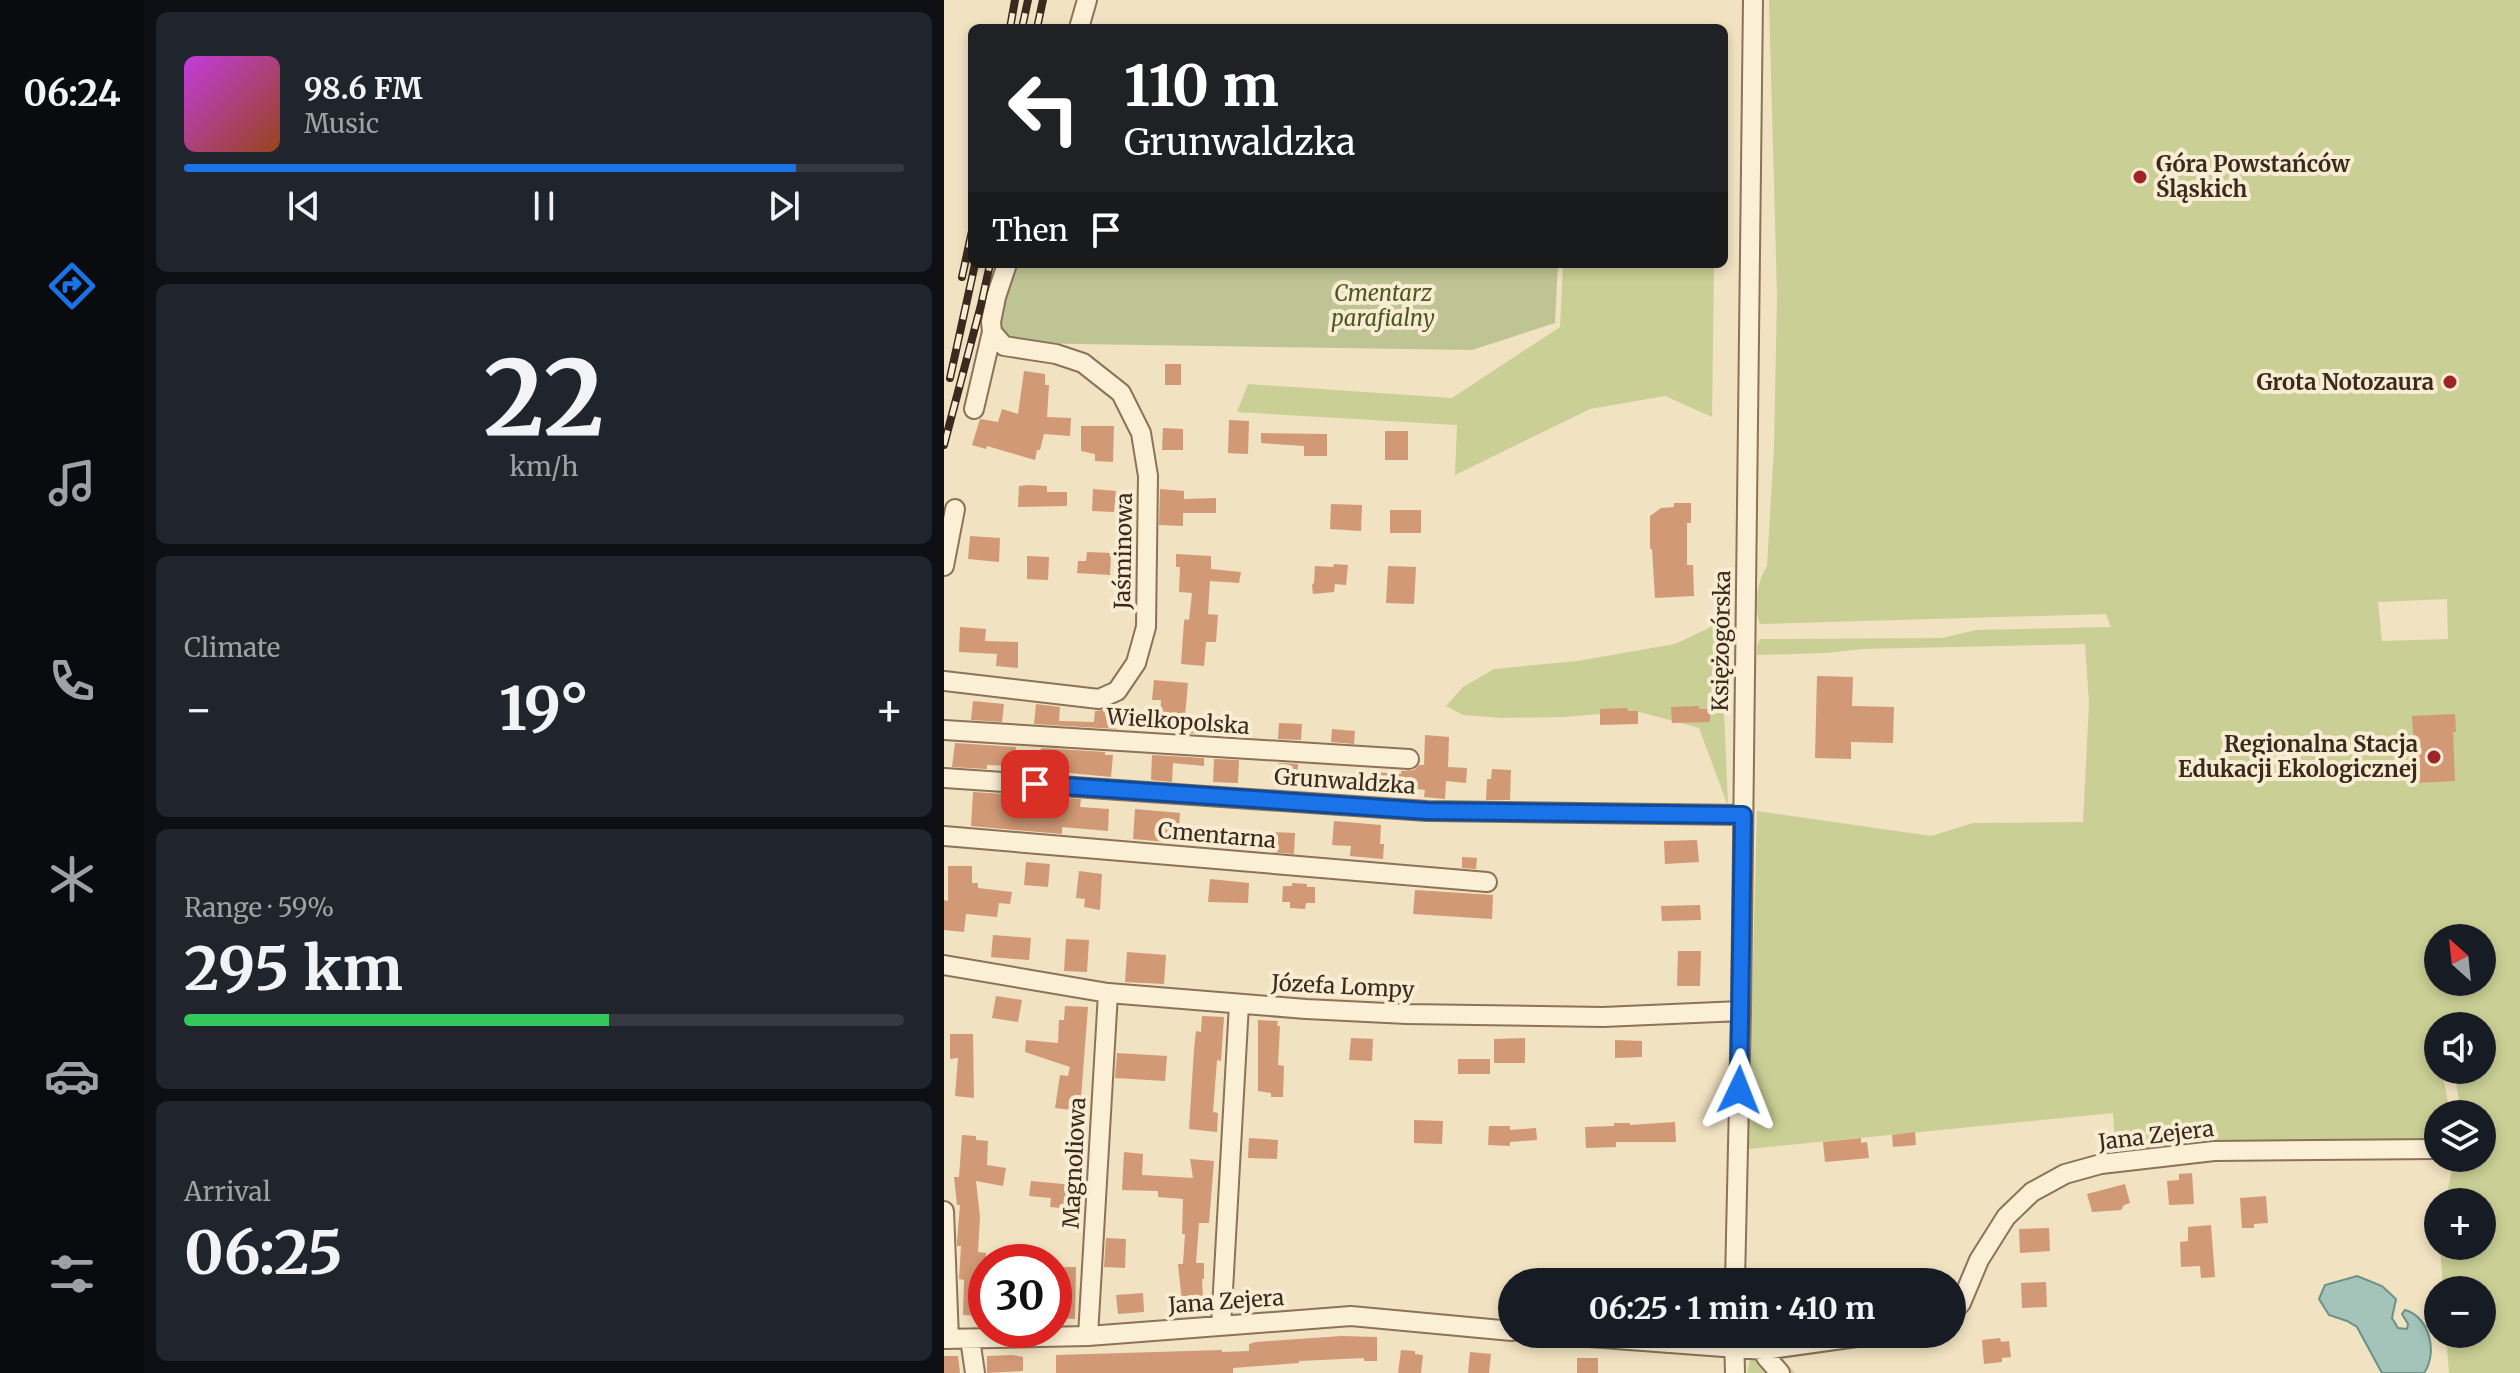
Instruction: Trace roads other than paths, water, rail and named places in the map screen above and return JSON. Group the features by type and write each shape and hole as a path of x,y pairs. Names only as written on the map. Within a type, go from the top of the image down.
{"street":[{"path":"1080,24 1087,0"},
{"name":"Księżogórska","path":"1735,1268 1753,0"},
{"path":"974,409 1006,268"},
{"name":"Jaśminowa","path":"944,681 1099,699 1117,691 1136,663 1146,627 1148,476 1141,433 1121,393 1083,363 1056,354 1004,346 992,327"},
{"path":"944,566 955,509"},
{"name":"Wielkopolska","path":"944,730 1409,759"},
{"name":"Grunwaldzka","path":"944,778 1427,811 1743,815"},
{"name":"Cmentarna","path":"944,836 1487,882"},
{"name":"Józefa Lompy","path":"944,965 1108,993 1407,1014 1588,1017 1741,1011"},
{"name":"Magnoliowa","path":"1088,1336 1108,993"},
{"path":"1221,1326 1239,1004"},
{"name":"Jana Zejera","path":"1966,1291 1979,1260 2006,1217 2032,1192 2065,1174 2101,1164 2214,1151 2424,1149"},
{"path":"944,1211 946,1339"},
{"name":"Jana Zejera","path":"1072,1336 1351,1316 1498,1330"},
{"name":"Jana Zejera","path":"946,1339 968,1339"},
{"path":"971,1348 975,1373"},
{"path":"1735,1348 1735,1373"},
{"path":"1758,1348 1778,1348"},
{"path":"1764,1350 1780,1373"}],"water":[{"path":"2357,1276 2382,1286 2396,1299 2392,1318 2398,1328 2407,1329 2408,1324 2402,1314 2405,1310 2414,1314 2424,1325 2424,1348 2431,1348 2424,1373 2382,1373 2357,1327 2329,1315 2319,1299 2325,1285"}],"railway":[{"path":"1011,24 1015,0"},
{"path":"1023,24 1028,0"},
{"path":"1038,24 1043,0"},
{"path":"962,277 968,249"},
{"path":"950,378 974,268"},
{"path":"944,445 989,268"}],"place":[{"name":"Góra Powstańców Śląskich","path":"2140,177"},
{"name":"Grota Notozaura","path":"2450,382"},
{"name":"Regionalna Stacja Edukacji Ekologicznej","path":"2434,757"}],"park label":[{"name":"Cmentarz parafialny","path":"1383,306"}]}
